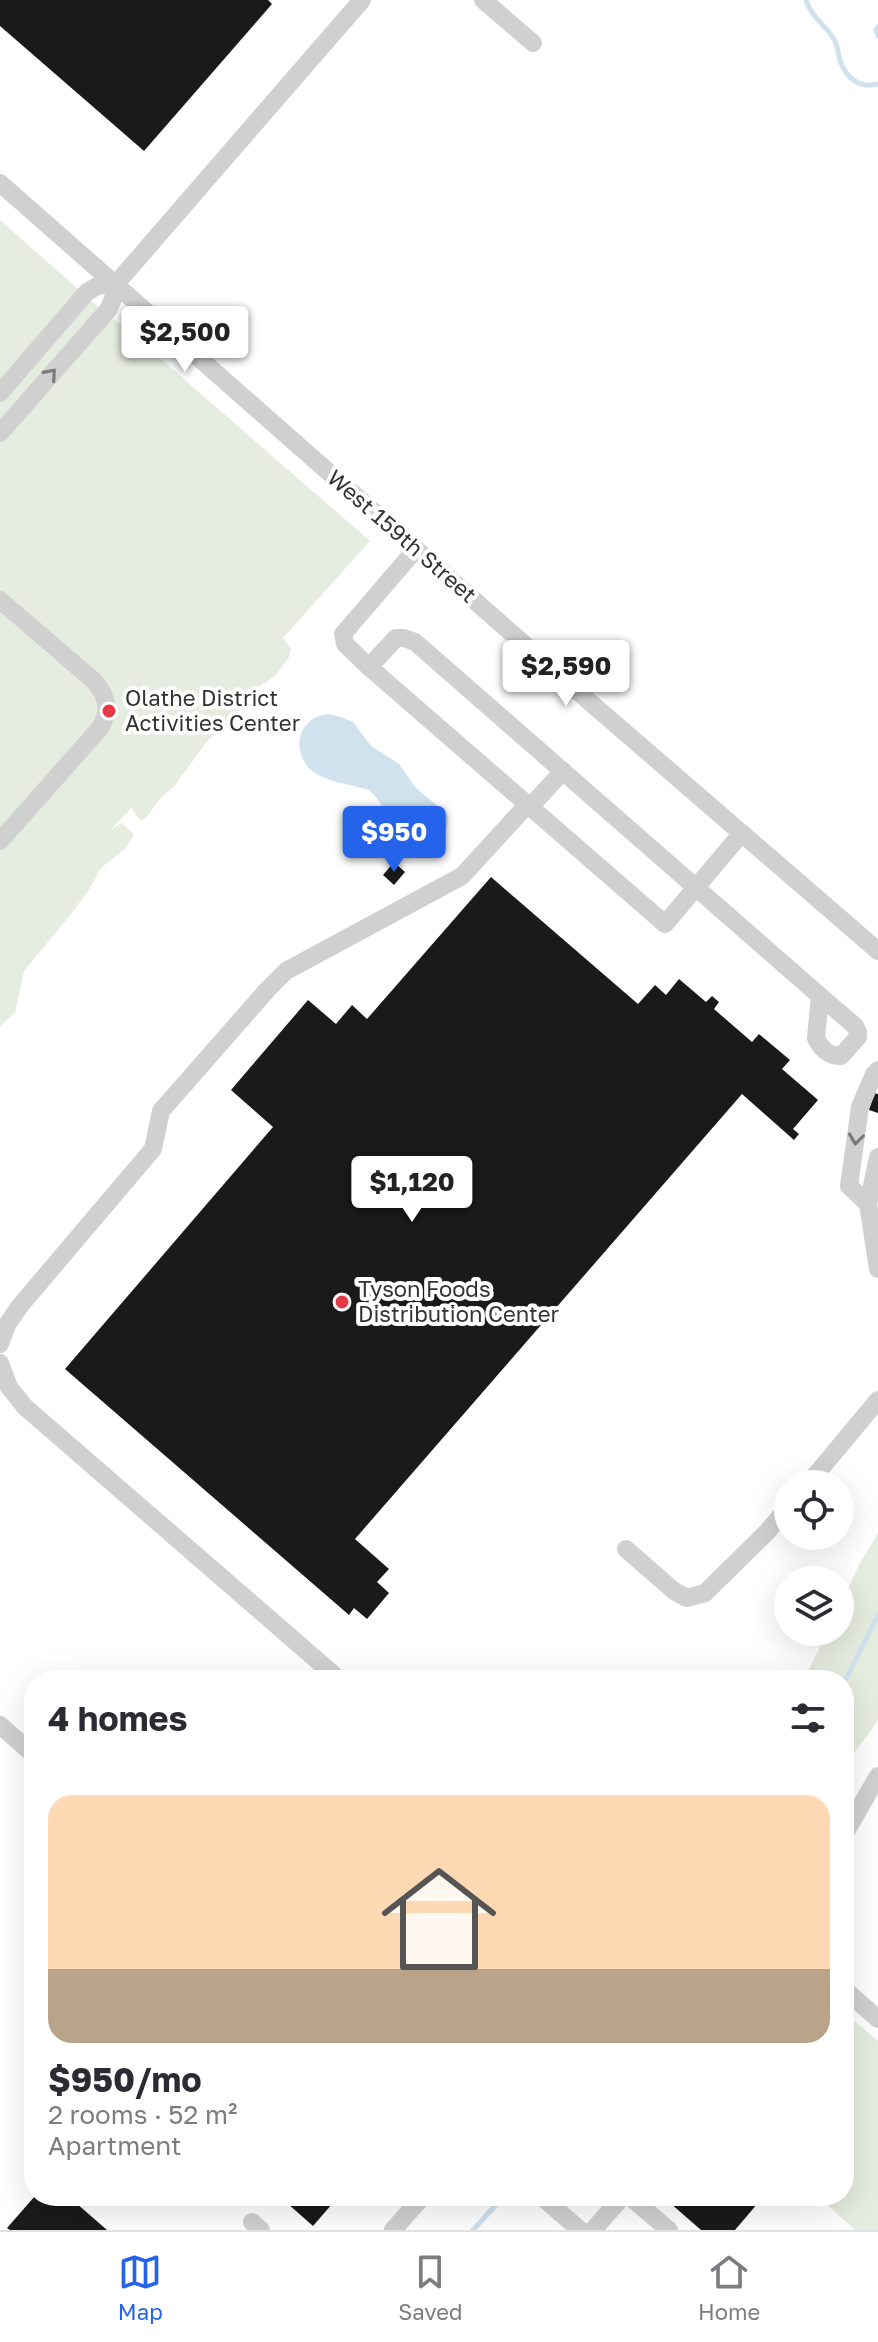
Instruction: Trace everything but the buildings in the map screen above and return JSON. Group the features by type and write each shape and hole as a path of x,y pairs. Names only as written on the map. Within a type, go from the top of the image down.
{"street":[{"path":"0,433 108,310 115,285 362,0"},
{"path":"483,0 533,43"},
{"name":"West 159th Street","path":"0,183 878,951"},
{"path":"0,393 87,292 99,285 115,285"},
{"path":"416,549 343,634 345,644 369,667 665,924 742,833"},
{"path":"0,600 101,688 107,709 100,728 0,841"},
{"path":"369,667 396,638 415,642 820,996"},
{"path":"0,1344 7,1325 19,1307 153,1149 161,1111 268,989 286,971 462,876 563,771"},
{"path":"868,1204 849,1186 860,1107 878,1070"},
{"path":"878,1157 868,1204 878,1269"},
{"path":"0,1363 9,1387 25,1407 328,1670"},
{"path":"820,1470 878,1400"},
{"path":"626,1549 674,1591 687,1598 705,1593 774,1524"},
{"path":"0,1726 24,1746"},
{"path":"854,1818 878,1776"},
{"path":"854,1998 878,2019"},
{"path":"393,2230 414,2206"},
{"path":"551,2206 571,2227"},
{"path":"593,2230 614,2206"},
{"path":"641,2206 669,2230"}],"shaded area":[{"name":"Olathe District Activities Center","path":"0,220 370,541 283,638 291,649 275,676 252,691 249,701 234,714 228,725 209,739 147,817 141,821 131,808 110,831 121,823 134,834 126,848 101,868 71,914 24,971 15,1013 0,1026"},
{"path":"878,1533 878,1720 854,1754 854,1670 809,1670 820,1646 854,1646 854,1576"},
{"path":"854,2021 878,2041 878,2230 855,2230 828,2206 854,2206"}],"water":[{"path":"329,714 353,722 371,746 399,764 416,788 447,814 447,827 431,849 416,854 393,851 386,814 369,790 321,776 307,765 302,756 300,738 310,722 318,716"}],"waterway":[{"path":"806,0 835,41 840,60 850,77 865,85 878,84"},
{"path":"878,27 878,36"},
{"path":"850,1670 878,1615"},
{"path":"473,2230 495,2206"}],"place":[{"name":"Olathe District Activities Center","path":"109,711"},
{"name":"Tyson Foods Distribution Center","path":"342,1302"}]}
